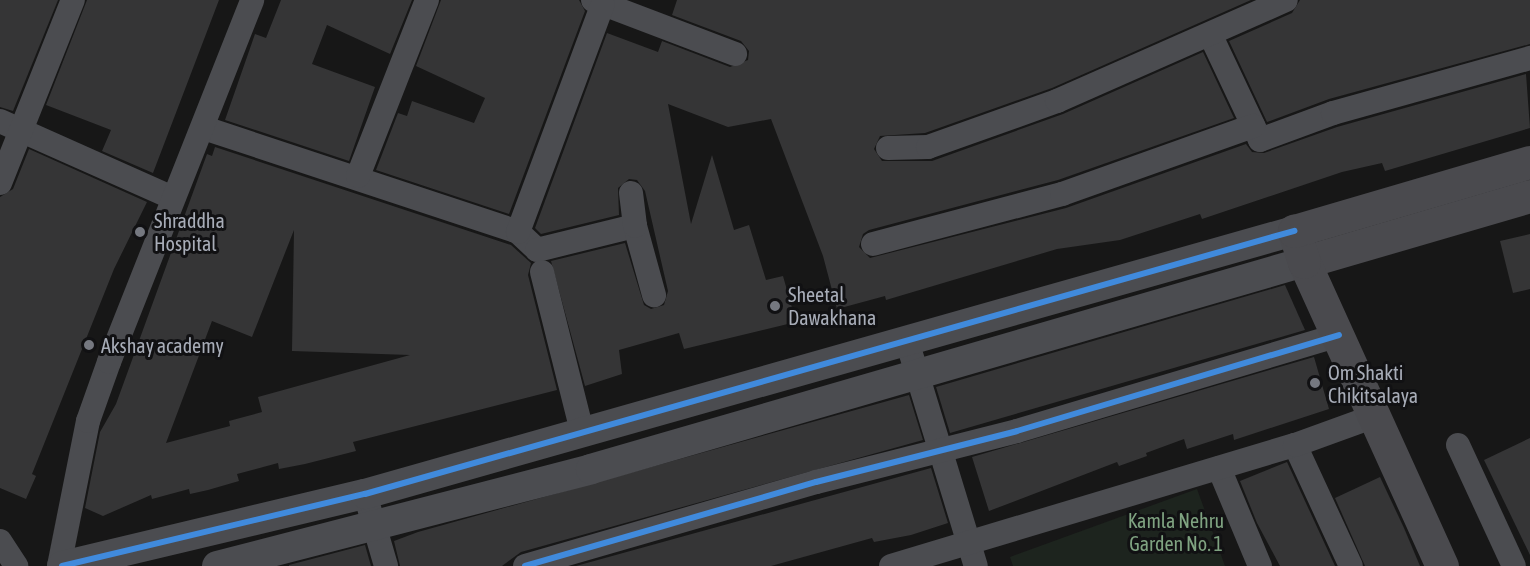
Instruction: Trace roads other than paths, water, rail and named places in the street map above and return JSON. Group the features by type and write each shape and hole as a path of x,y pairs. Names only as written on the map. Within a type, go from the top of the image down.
{"main road":[{"path":"1442,566 1304,262 1294,231 1530,162"},
{"path":"1304,262 1530,196"}],"street":[{"path":"0,183 74,0"},
{"path":"252,0 88,421 60,566 365,494 1294,231"},
{"path":"358,176 427,0"},
{"path":"888,148 928,147 1057,101 1286,0"},
{"path":"518,232 598,2 735,54"},
{"path":"1210,34 1260,140 1333,113 1530,58"},
{"path":"0,121 173,198"},
{"path":"873,244 1062,194 1253,126"},
{"path":"204,128 358,176 518,232 537,250 635,226"},
{"path":"631,193 635,226 654,295"},
{"path":"217,566 374,526 775,417 1304,262"},
{"path":"542,272 582,431"},
{"path":"525,566 816,482 941,452 1339,335"},
{"path":"907,341 973,555"},
{"path":"765,381 775,417"},
{"path":"891,566 973,555 1219,468 1295,445 1375,416"},
{"path":"1295,445 1351,566"},
{"path":"1458,445 1514,566"},
{"path":"1219,468 1260,566"},
{"path":"365,494 386,566"},
{"path":"0,541 16,566"}],"place":[{"name":"Shraddha Hospital","path":"140,232"},
{"name":"Sheetal Dawakhana","path":"775,306"},
{"name":"Akshay academy","path":"89,345"},
{"name":"Om Shakti Chikitsalaya","path":"1315,383"}],"park label":[{"name":"Kamla Nehru Garden No. 1","path":"1176,532"}]}
